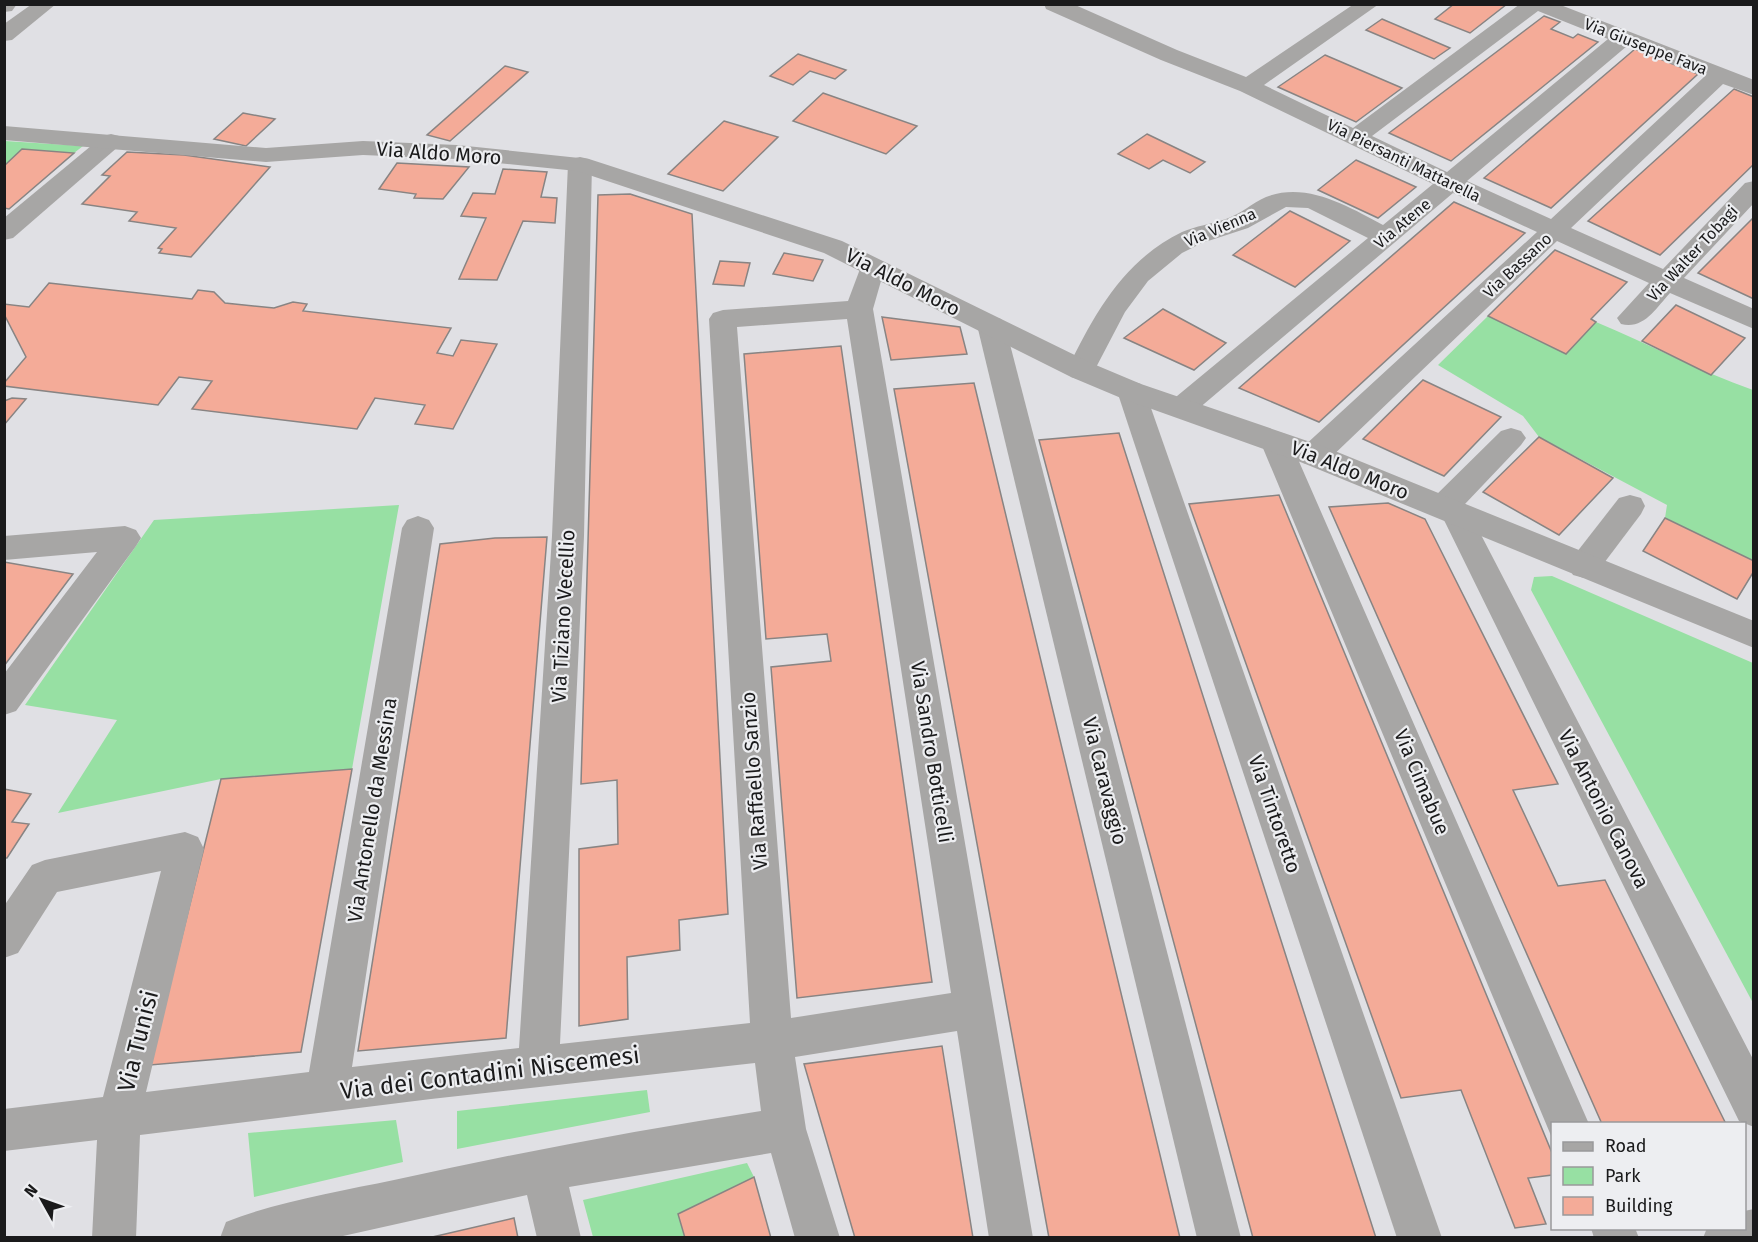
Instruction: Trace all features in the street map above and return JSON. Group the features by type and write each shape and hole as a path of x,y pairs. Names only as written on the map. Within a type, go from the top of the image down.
{"street":[{"path":"4,34 46,4"},
{"name":"Via Piersanti Mattarella","path":"1054,4 1169,55 1248,86 1450,183 1754,320"},
{"path":"1356,137 1536,4"},
{"name":"Via Giuseppe Fava","path":"1536,4 1754,88"},
{"path":"1248,86 1363,7"},
{"name":"Via Atene","path":"1181,408 1623,38"},
{"name":"Via Bassano","path":"1314,455 1719,75"},
{"name":"Via Aldo Moro","path":"4,133 266,155 363,148 457,152 580,164 833,247 1081,370 1131,391 1314,455 1584,566 1751,630"},
{"path":"4,232 111,141"},
{"name":"Via Tiziano Vecellio","path":"538,1067 568,536 580,164"},
{"name":"Via Walter Tobagi","path":"1631,318 1754,188"},
{"name":"Via Vienna","path":"1081,370 1097,334 1116,301 1135,278 1158,256 1192,237 1244,221 1277,200 1311,201 1386,237"},
{"name":"Via Sandro Botticelli","path":"872,267 859,309 1011,1238"},
{"name":"Via Raffaello Sanzio","path":"818,1238 785,1130 772,1041 723,320 859,309"},
{"name":"Via Caravaggio","path":"990,326 1219,1238"},
{"name":"Via Tintoretto","path":"1131,391 1420,1238"},
{"path":"1449,510 1510,438"},
{"name":"Via Cimabue","path":"1275,441 1567,1122"},
{"path":"1584,566 1630,506"},
{"name":"Via Antonio Canova","path":"1449,510 1754,1106"},
{"name":"Via Antonello da Messina","path":"327,1091 418,528"},
{"path":"4,548 125,538 4,701"},
{"name":"Via Tunisi","path":"4,940 45,877 185,849 119,1116 114,1238"},
{"name":"Via dei Contadini Niscemesi","path":"4,1130 772,1041 975,1009"},
{"path":"242,1238 339,1225 544,1171 687,1144 785,1130"},
{"path":"544,1171 559,1238"},
{"path":"1725,1238 1754,1231"}],"green space":[{"path":"5,141 83,146 74,153 22,149 5,166"},
{"path":"1488,316 1566,354 1596,322 1753,390 1753,561 1665,518 1667,505 1539,437 1523,416 1438,365"},
{"path":"399,505 352,769 221,779 58,813 117,720 25,705 154,520"},
{"path":"1552,576 1753,663 1753,1003 1531,590 1534,577"},
{"path":"647,1090 650,1112 457,1149 457,1111"},
{"path":"396,1120 403,1162 254,1197 248,1133"},
{"path":"747,1163 754,1177 679,1214 685,1237 593,1237 583,1200"}],"building":[{"path":"1454,4 1507,4 1470,33 1435,19"},
{"path":"1544,16 1560,22 1551,29 1573,38 1578,34 1598,42 1451,161 1389,133"},
{"path":"1382,19 1450,48 1434,59 1366,30"},
{"path":"1635,49 1698,74 1551,208 1484,178"},
{"path":"798,54 846,70 835,79 810,71 793,85 770,76"},
{"path":"1325,55 1402,88 1356,122 1278,87"},
{"path":"505,66 528,72 450,141 427,135"},
{"path":"1734,89 1754,97 1754,164 1660,255 1588,221"},
{"path":"823,93 917,126 886,154 793,121"},
{"path":"243,113 275,119 246,146 214,139"},
{"path":"724,121 778,137 723,191 668,174"},
{"path":"1147,134 1205,162 1190,173 1163,160 1149,169 1118,154"},
{"path":"22,149 74,153 9,209 4,208 4,166"},
{"path":"127,152 184,155 270,167 191,257 159,253 162,249 158,248 176,228 129,221 137,212 82,204 110,176 102,175"},
{"path":"1356,160 1416,187 1378,218 1318,190"},
{"path":"397,163 469,167 443,199 414,198 416,194 379,189"},
{"path":"503,169 547,172 541,197 557,198 555,223 523,221 497,280 459,279 486,218 461,216 473,193 495,194"},
{"path":"630,194 692,214 728,914 679,920 680,950 627,957 628,1019 579,1026 579,849 618,844 617,780 581,784 598,195"},
{"path":"1454,202 1525,233 1319,422 1239,388"},
{"path":"1290,211 1350,241 1295,287 1233,255"},
{"path":"1754,217 1754,299 1698,273"},
{"path":"1555,250 1627,282 1591,319 1596,322 1566,354 1488,316"},
{"path":"784,253 823,260 813,281 773,274"},
{"path":"720,261 750,263 744,286 713,284"},
{"path":"49,283 192,299 198,290 214,292 225,303 274,308 293,302 307,304 303,311 451,328 437,353 453,356 461,340 497,344 453,429 415,424 425,405 375,398 357,429 192,409 212,381 179,377 158,405 4,386 4,383 26,357 4,314 4,304 29,307"},
{"path":"1676,305 1745,338 1711,375 1642,341"},
{"path":"1163,309 1226,343 1194,370 1124,338"},
{"path":"882,317 960,327 967,354 891,360"},
{"path":"841,346 932,982 797,998 771,667 831,661 827,634 766,639 744,354"},
{"path":"1423,380 1501,417 1444,476 1363,439"},
{"path":"974,383 1180,1238 1049,1238 894,389"},
{"path":"12,398 26,399 4,425 4,401"},
{"path":"1119,433 1376,1238 1253,1238 1039,440"},
{"path":"1539,437 1613,478 1559,535 1483,492"},
{"path":"1279,495 1551,1151 1551,1175 1528,1178 1546,1224 1515,1228 1461,1090 1401,1098 1189,504"},
{"path":"1388,503 1425,519 1558,784 1513,790 1558,886 1605,880 1725,1122 1601,1122 1329,507"},
{"path":"1665,518 1754,561 1754,571 1737,599 1643,551"},
{"path":"547,537 506,1038 358,1051 440,544 495,538"},
{"path":"4,562 73,574 4,666"},
{"path":"352,769 301,1052 150,1065 221,779"},
{"path":"4,789 31,794 12,822 29,824 7,858 4,858"},
{"path":"942,1046 973,1238 855,1238 804,1064"},
{"path":"754,1177 771,1238 685,1238 678,1214"},
{"path":"514,1218 518,1238 428,1238"}]}
